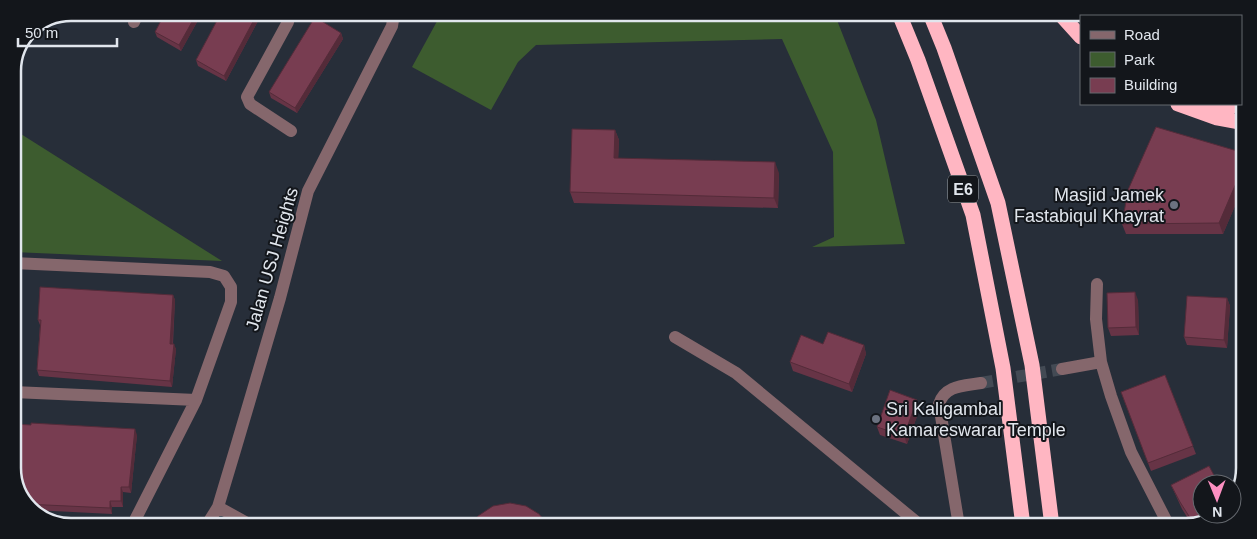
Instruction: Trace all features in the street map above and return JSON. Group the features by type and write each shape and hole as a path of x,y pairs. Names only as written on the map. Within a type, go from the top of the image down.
{"highway":[{"name":"E6","path":"902,21 918,60 972,215 1003,368 1022,518"},
{"name":"E6","path":"933,21 998,203 1032,366 1051,518"},
{"path":"1067,21 1080,36"},
{"path":"1180,105 1200,113 1236,122"},
{"path":"1200,113 1236,106"}],"street":[{"path":"288,21 251,88 248,97 250,104 291,131"},
{"name":"Jalan USJ Heights","path":"211,518 218,507 280,298 308,190 393,21"},
{"path":"21,263 210,272 224,276 231,287 231,302 196,400 136,518"},
{"path":"1096,284 1096,319 1101,362 1111,396 1131,452 1165,518"},
{"path":"675,337 736,373 910,518"},
{"path":"1062,369 1101,362"},
{"path":"958,518 939,404 941,397 949,389 981,383"},
{"path":"21,392 196,400"},
{"path":"218,507 238,518"}],"green space":[{"path":"437,21 837,21 876,120 905,244 812,247 834,237 833,152 782,39 536,45 518,62 491,110 412,67"},
{"path":"21,134 222,261 21,252"}],"building":[{"path":"161,21 192,21 179,45 155,32"},
{"path":"217,21 253,21 224,76 196,60"},
{"path":"313,21 322,21 341,33 295,108 269,92"},
{"path":"1156,127 1236,151 1236,183 1219,223 1122,224 1128,190"},
{"path":"572,129 615,130 614,158 775,162 774,198 570,192"},
{"path":"40,287 173,295 170,344 174,344 170,381 37,370 41,320 38,320"},
{"path":"1135,292 1136,327 1108,328 1107,293"},
{"path":"1187,296 1227,298 1224,340 1184,337"},
{"path":"828,332 864,345 849,384 790,362 801,335 823,344"},
{"path":"1165,375 1193,446 1148,463 1121,392"},
{"path":"890,390 917,400 904,436 877,427"},
{"path":"31,423 135,429 129,487 121,487 121,501 110,501 110,508 36,503 26,490 21,471 21,424 31,425"},
{"path":"1209,466 1213,474 1193,474"},
{"path":"1192,474 1192,517 1190,518 1171,485"},
{"path":"510,503 526,506 542,518 477,518 493,506"}],"tunnel":[{"path":"981,383 1062,369"}],"place":[{"name":"Masjid Jamek Fastabiqul Khayrat","path":"1174,205"},
{"name":"Sri Kaligambal Kamareswarar Temple","path":"876,419"}]}
